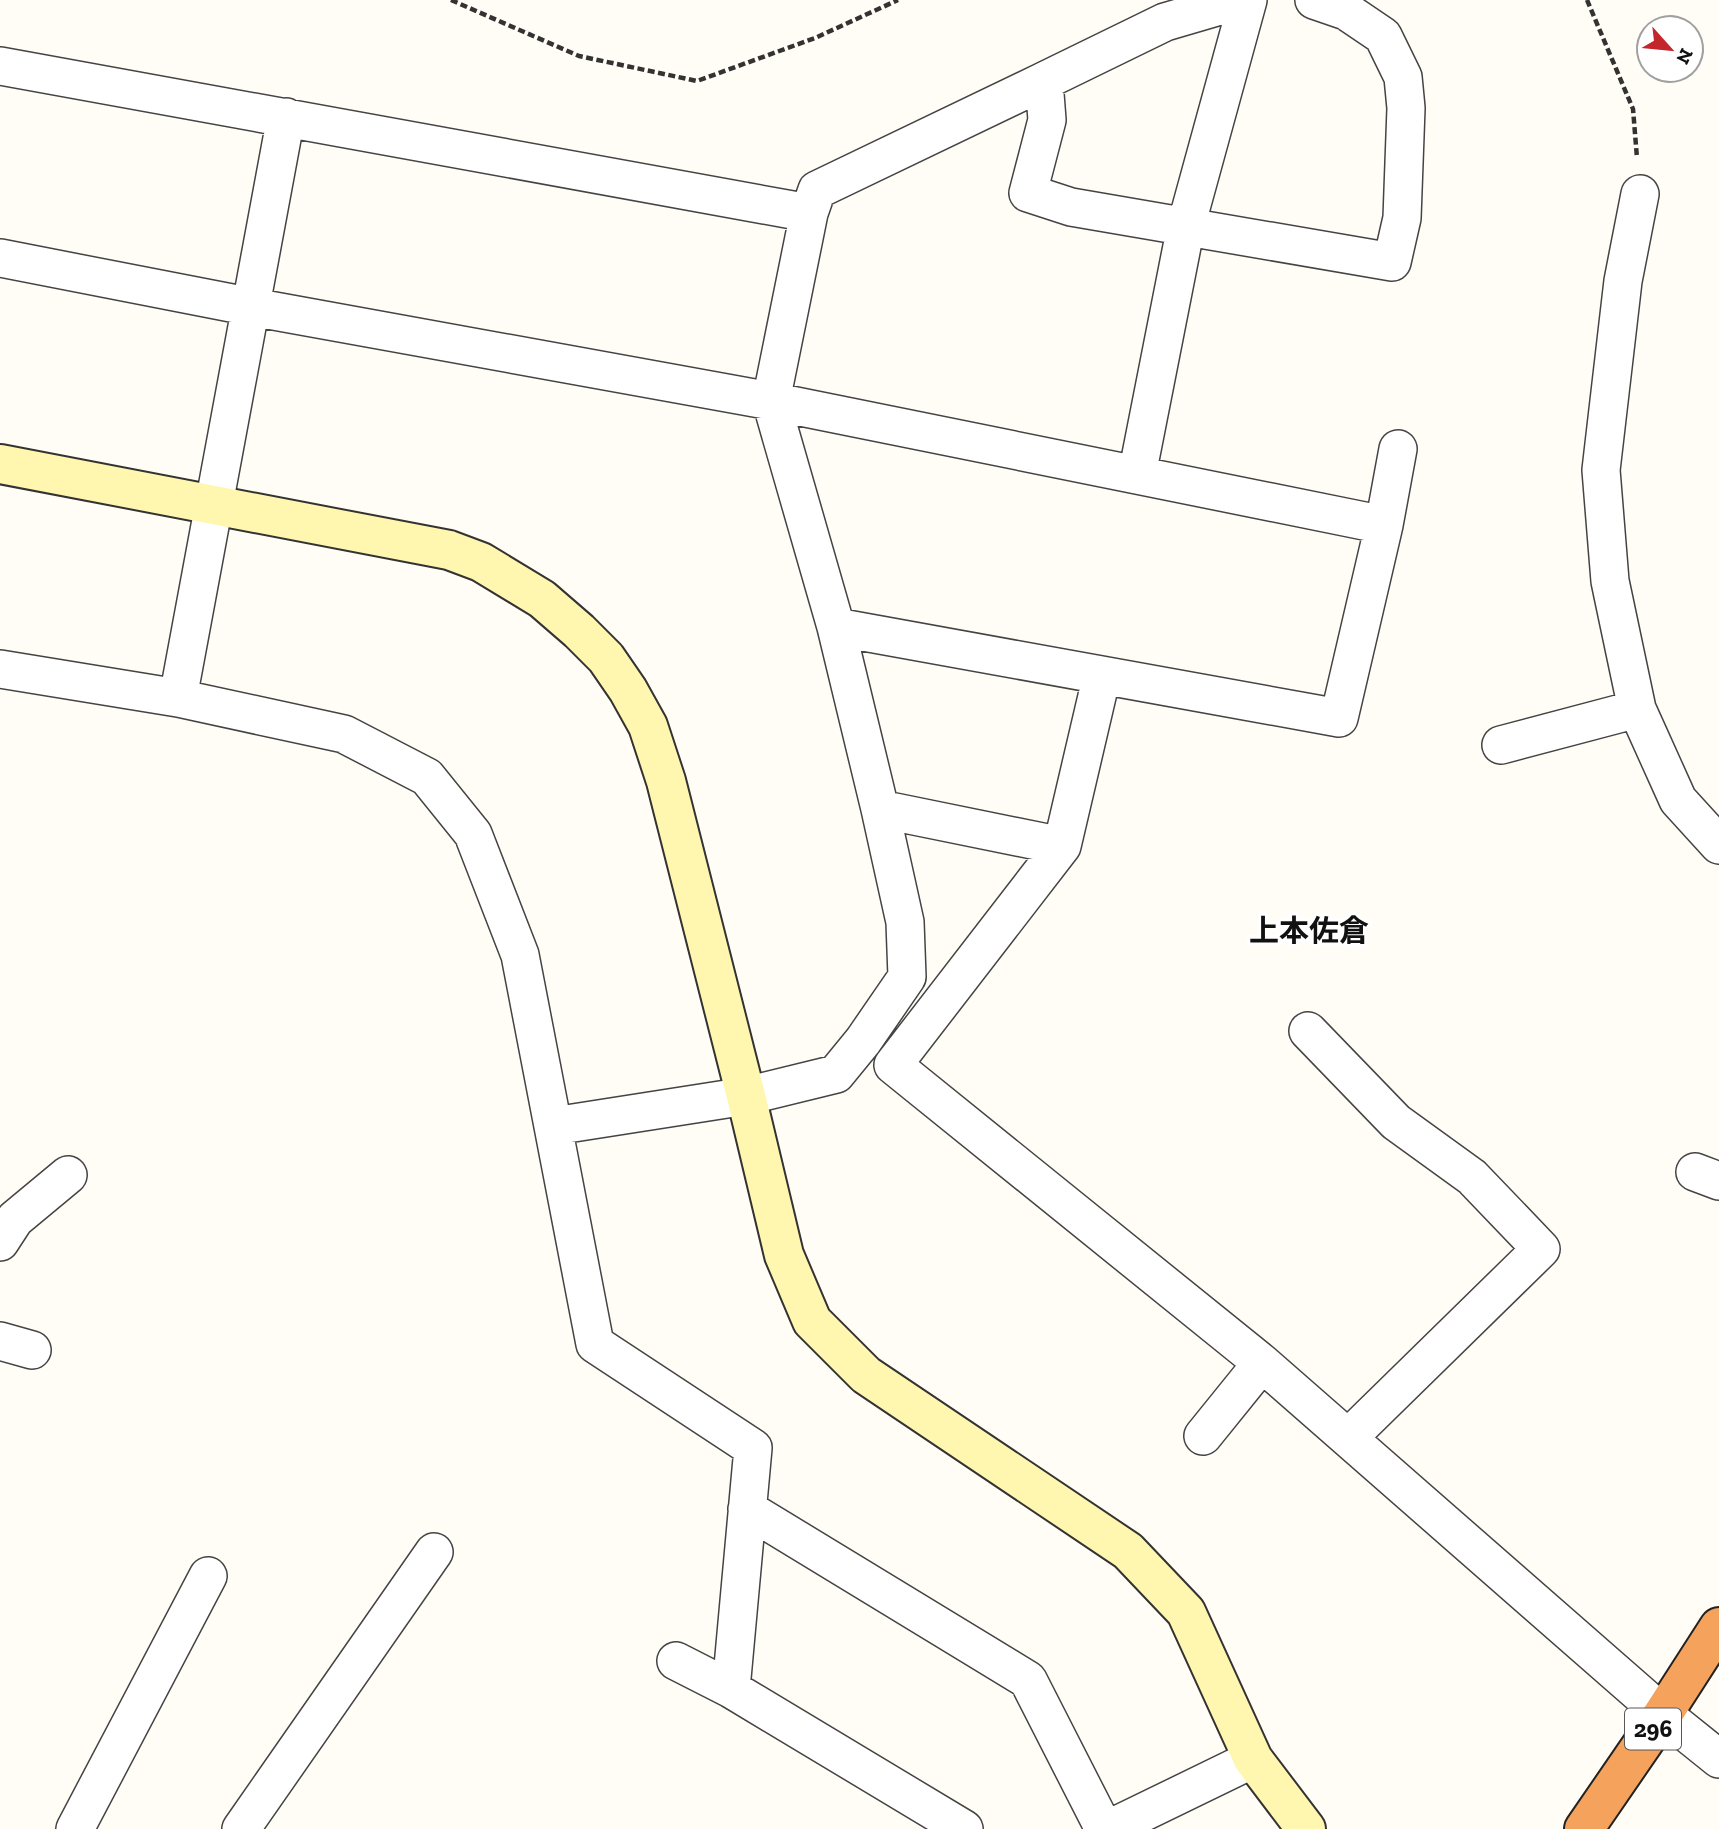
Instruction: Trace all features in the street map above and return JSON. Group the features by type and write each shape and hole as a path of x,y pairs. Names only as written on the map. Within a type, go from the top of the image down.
{"highway":[{"name":"296","path":"1584,1829 1719,1627"}],"street":[{"path":"554,1126 746,1096 836,1074 863,1041 907,977 905,922 880,809 836,627 771,401 809,213 817,190 1165,22 1240,0"},
{"path":"1137,475 1186,226 1248,0"},
{"path":"1044,81 1047,120 1028,193 1071,207 1392,262 1402,218 1406,108 1404,76 1383,36 1346,10 1314,0"},
{"path":"0,65 809,213"},
{"path":"178,698 286,117"},
{"path":"1640,194 1623,281 1601,470 1609,581 1637,709 1678,800 1719,845"},
{"path":"0,258 252,307 771,401 1384,525"},
{"path":"836,627 1339,718 1384,525 1398,449"},
{"path":"0,464 450,550 481,562 542,599 606,658 648,726 666,781 784,1255 812,1321 866,1375 1129,1551 1186,1612 1253,1759 1306,1829"},
{"path":"0,669 178,698 344,734 427,776 473,834 520,955 595,1344 753,1448 731,1689"},
{"path":"1102,675 1062,846 893,1065 1262,1363 1663,1714 1719,1759"},
{"path":"1501,745 1637,709"},
{"path":"880,809 1062,846"},
{"path":"1308,1031 1396,1122 1472,1177 1541,1249 1348,1438"},
{"path":"0,1242 15,1219 68,1175"},
{"path":"1203,1436 1262,1363"},
{"path":"747,1509 1028,1679 1107,1829 1253,1759"},
{"path":"241,1829 434,1552"},
{"path":"75,1829 208,1576"},
{"path":"676,1661 731,1689 964,1829"}],"path":[{"path":"451,0 579,56 697,81 815,38 898,0"},
{"path":"1587,0 1633,109 1640,194"}],"district":[{"name":"上本佐倉","path":"1309,931"}]}
